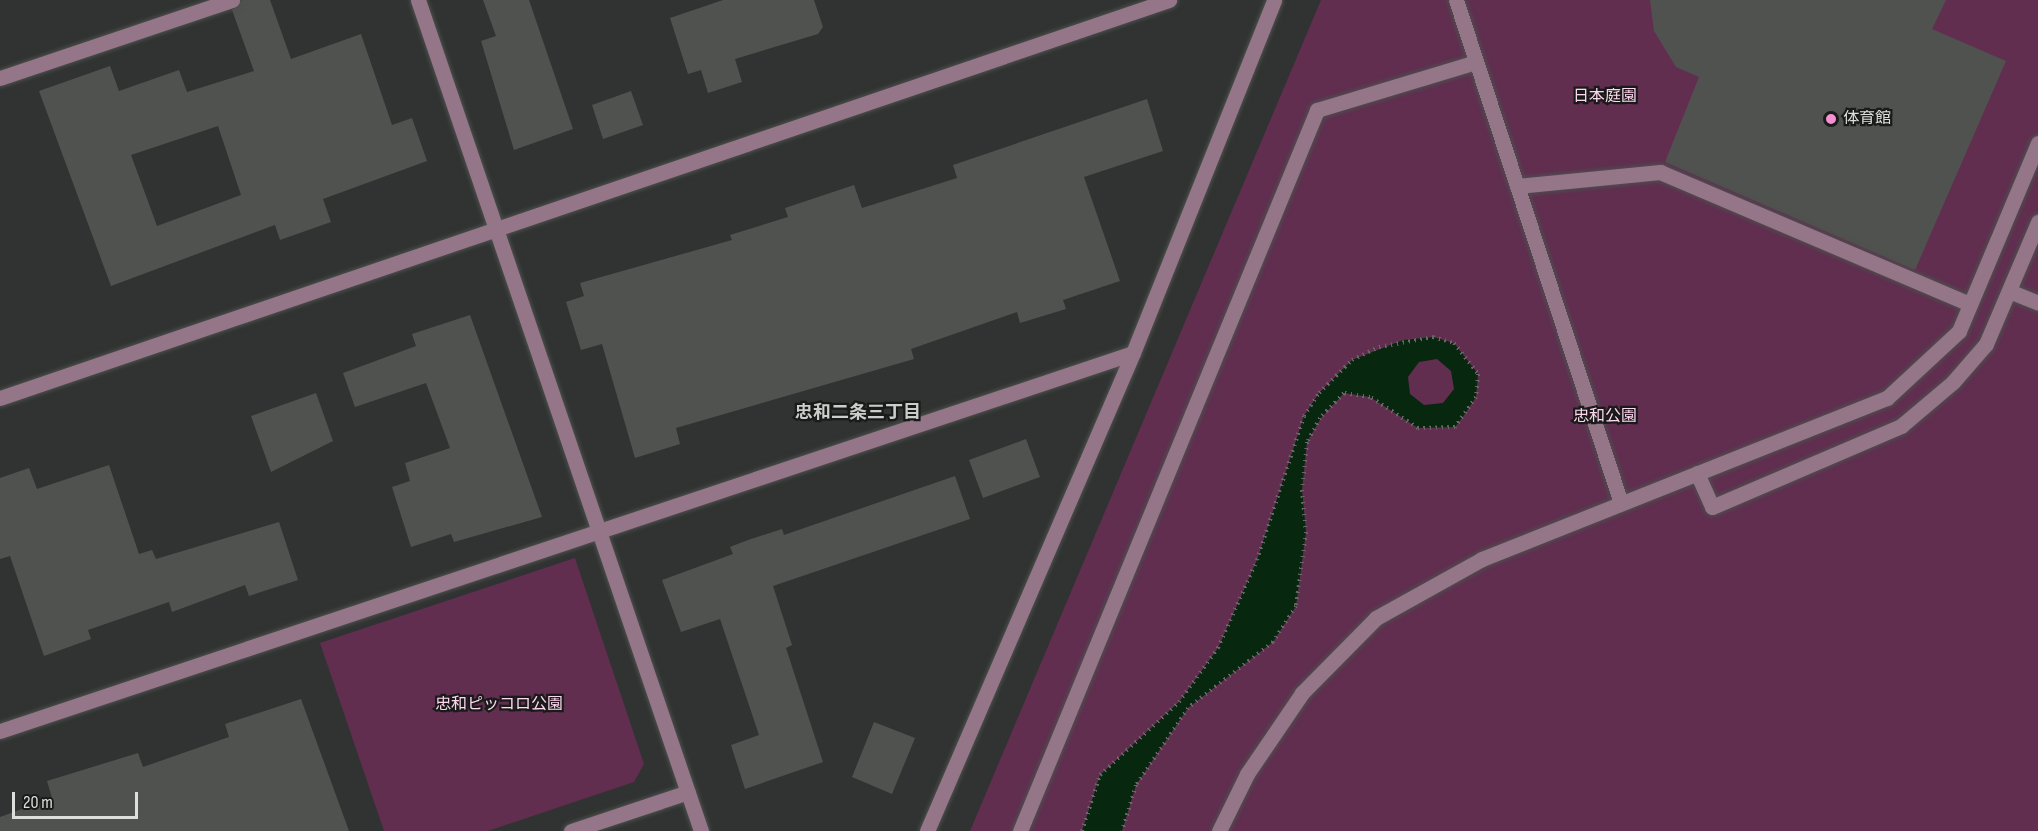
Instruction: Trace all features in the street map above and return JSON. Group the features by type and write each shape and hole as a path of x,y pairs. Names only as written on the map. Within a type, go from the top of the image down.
{"street":[{"path":"0,78 232,0"},
{"path":"418,0 701,831"},
{"path":"0,398 1169,0"},
{"path":"927,831 1133,353 1274,0"},
{"path":"1456,0 1621,503"},
{"path":"1020,831 1317,110 1476,62"},
{"path":"1219,831 1247,774 1302,693 1376,618 1482,559 1887,398 1959,332 2038,143"},
{"path":"1517,186 1660,172 1970,304"},
{"path":"1697,473 1712,507 1901,426 1953,382 1986,344 2038,222"},
{"path":"2008,291 2038,303"},
{"path":"0,732 599,527 1133,353"},
{"path":"571,831 688,792"}],"path":[{"path":"1082,831 1100,775 1179,702 1218,648 1257,560 1304,416 1319,393 1352,360 1379,347 1433,338 1454,343 1478,374 1476,397 1455,427 1418,428 1370,397 1344,393 1320,418 1307,442 1306,532 1296,606 1273,642 1188,708 1136,785 1122,831"}],"green space":[{"name":"忠和公園","path":"1321,0 2038,0 2038,831 970,831"},
{"name":"忠和ピッコロ公園","path":"575,558 644,764 634,782 488,831 384,831 320,643"}],"shaded area":[{"path":"1433,337 1454,343 1478,374 1476,397 1455,427 1418,428 1370,397 1344,393 1321,418 1307,442 1302,490 1306,532 1296,606 1273,642 1188,708 1136,785 1122,831 1082,831 1100,775 1179,702 1218,648 1257,560 1304,416 1319,393 1352,360 1403,340","holes":["1437,359 1451,371 1454,389 1443,403 1424,405 1410,394 1408,377 1419,362"]}],"building":[{"path":"242,0 270,0 291,59 361,34 392,125 412,118 427,161 323,199 331,222 280,240 275,225 111,286 39,91 110,66 119,91 179,70 187,92 254,71 232,10","holes":["218,126 241,195 157,226 131,155"]},
{"path":"483,0 529,0 573,129 514,150 481,41 496,36"},
{"path":"723,0 814,0 823,27 818,34 735,59 742,82 708,93 701,70 688,74 670,18"},
{"name":"体育館","path":"1650,0 1946,0 1932,29 2006,61 1915,270 1665,162 1699,77 1676,67 1654,31"},
{"path":"631,91 643,125 603,139 592,105"},
{"path":"1147,99 1163,151 1084,177 1120,281 1063,300 1066,309 1020,323 1017,312 911,349 914,359 676,428 680,444 635,458 602,344 581,350 566,302 584,296 580,283 732,240 730,235 788,217 785,208 854,185 862,208 957,178 953,165"},
{"path":"470,315 542,517 454,542 451,534 411,547 392,487 410,481 405,463 450,448 426,383 355,407 343,373 416,346 412,334"},
{"path":"316,393 333,441 271,472 251,416"},
{"path":"1026,439 1040,477 983,498 969,460"},
{"path":"109,465 139,554 152,550 156,559 279,522 298,580 249,596 245,585 172,612 169,602 88,630 91,639 44,656 10,556 0,559 0,478 29,468 37,489"},
{"path":"955,476 970,519 773,586 792,645 786,648 823,762 745,789 731,745 759,735 720,619 681,632 662,580 733,554 730,547 748,540 782,529 784,535"},
{"path":"301,699 349,831 0,831 0,817 52,798 47,781 138,753 143,767 229,737 225,724"},
{"path":"874,722 915,738 892,794 852,777"}],"place":[{"name":"体育館","path":"1831,119"}],"district":[{"name":"忠和二条三丁目","path":"858,413"}],"park label":[{"name":"日本庭園","path":"1605,97"}]}
